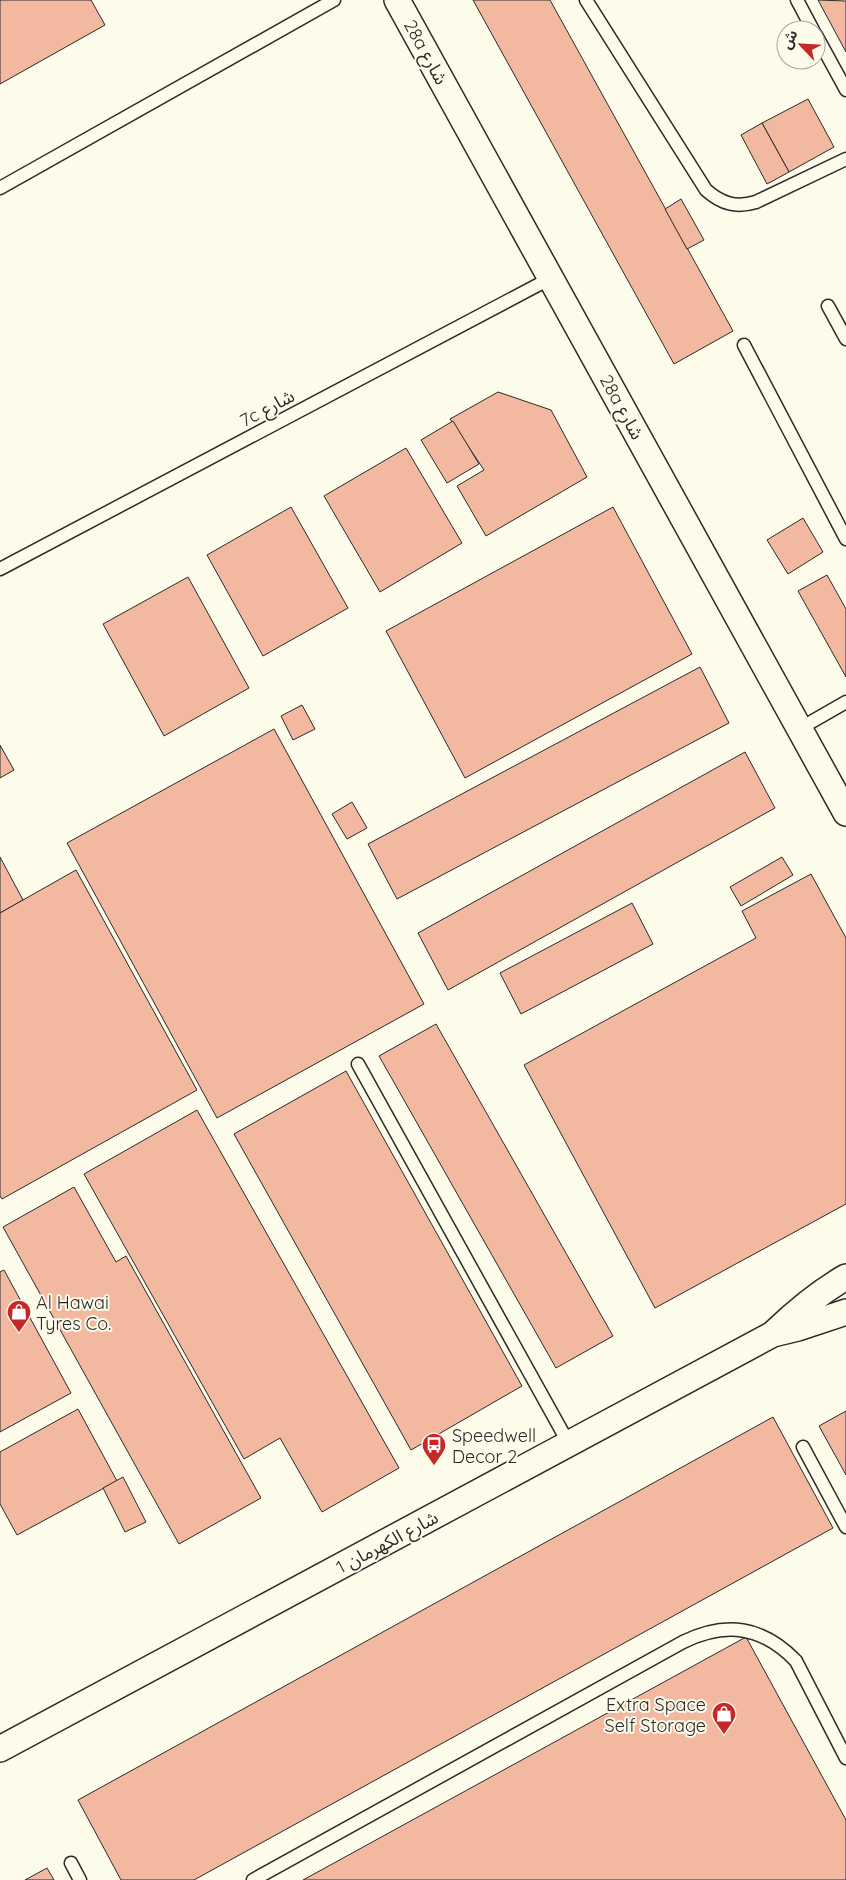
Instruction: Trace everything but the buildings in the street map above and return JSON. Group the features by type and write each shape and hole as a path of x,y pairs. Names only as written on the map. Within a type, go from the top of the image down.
{"street":[{"name":"28a شارع","path":"397,0 846,814"},
{"name":"شارع الكهرمان 1","path":"773,1334 817,1296 846,1277"},
{"name":"شارع الكهرمان 1","path":"0,1750 773,1334 846,1312"}],"lane":[{"path":"0,188 334,0"},
{"path":"586,0 706,190 714,198 735,205 746,205 846,159"},
{"path":"797,0 808,20"},
{"path":"826,53 846,90"},
{"name":"7c شارع","path":"0,569 551,278"},
{"path":"828,306 846,339"},
{"path":"744,344 846,539"},
{"path":"799,729 846,702"},
{"path":"358,1064 569,1444"},
{"path":"803,1447 846,1526"},
{"path":"253,1880 683,1642 699,1634 716,1630 734,1629 752,1632 783,1648 796,1661 846,1758"},
{"path":"71,1863 80,1880"}],"place":[{"name":"Al Hawai Tyres Co.","path":"19,1333"},
{"name":"Speedwell Decor 2","path":"434,1466"},
{"name":"Extra Space Self Storage","path":"724,1735"}]}
